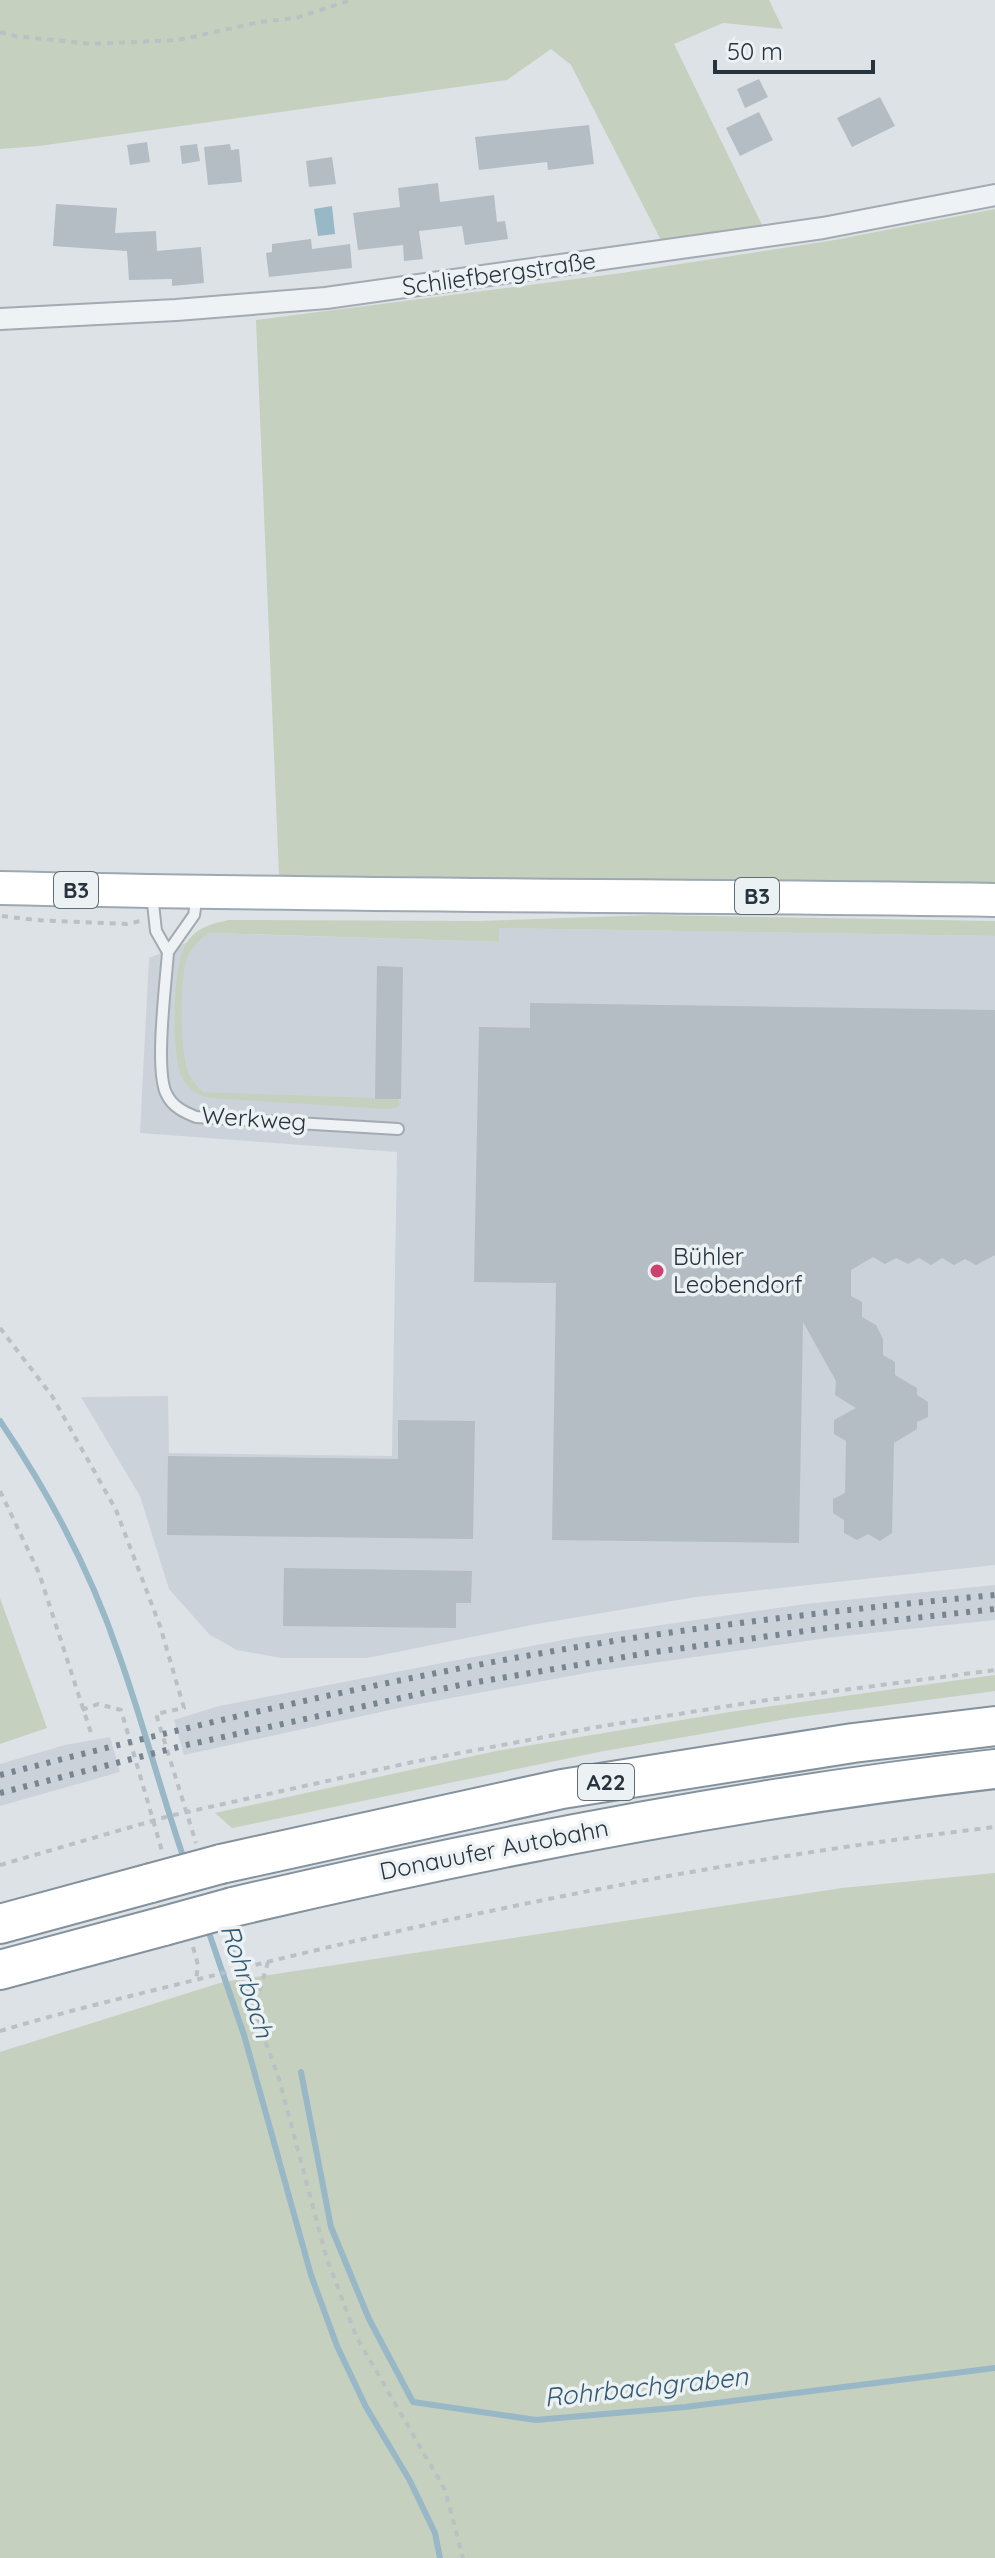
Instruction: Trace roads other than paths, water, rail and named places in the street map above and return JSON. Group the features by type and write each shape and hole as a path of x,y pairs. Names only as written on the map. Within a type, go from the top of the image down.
{"highway":[{"name":"Donauufer Autobahn","path":"0,1924 221,1864 562,1789 853,1743 995,1726"},
{"name":"Donauufer Autobahn","path":"0,1970 233,1907 571,1833 865,1784 995,1769"}],"main road":[{"name":"B3","path":"0,888 995,900"}],"street":[{"name":"Schliefbergstraße","path":"0,319 326,298 823,228 995,195"}],"lane":[{"path":"151,891 156,931 168,952 194,915 198,892"},
{"name":"Werkweg","path":"168,952 161,1073 166,1095 174,1105 196,1117 398,1129"}],"water":[{"path":"332,206 335,234 318,236 314,209"}],"waterway":[{"name":"Rohrbach","path":"0,1421 52,1505 82,1563 108,1624 184,1859"},
{"name":"Rohrbach","path":"207,1927 244,2035 311,2275 337,2346 366,2407 409,2479 435,2533 440,2558"},
{"name":"Rohrbachgraben","path":"301,2072 331,2227 369,2319 413,2402 536,2420 685,2407 995,2368"}],"railway":[{"path":"0,1775 402,1680 564,1649 820,1613 995,1595"},
{"path":"0,1793 182,1746 460,1685 648,1653 995,1609"}],"place":[{"name":"Bühler Leobendorf","path":"657,1271"}]}
